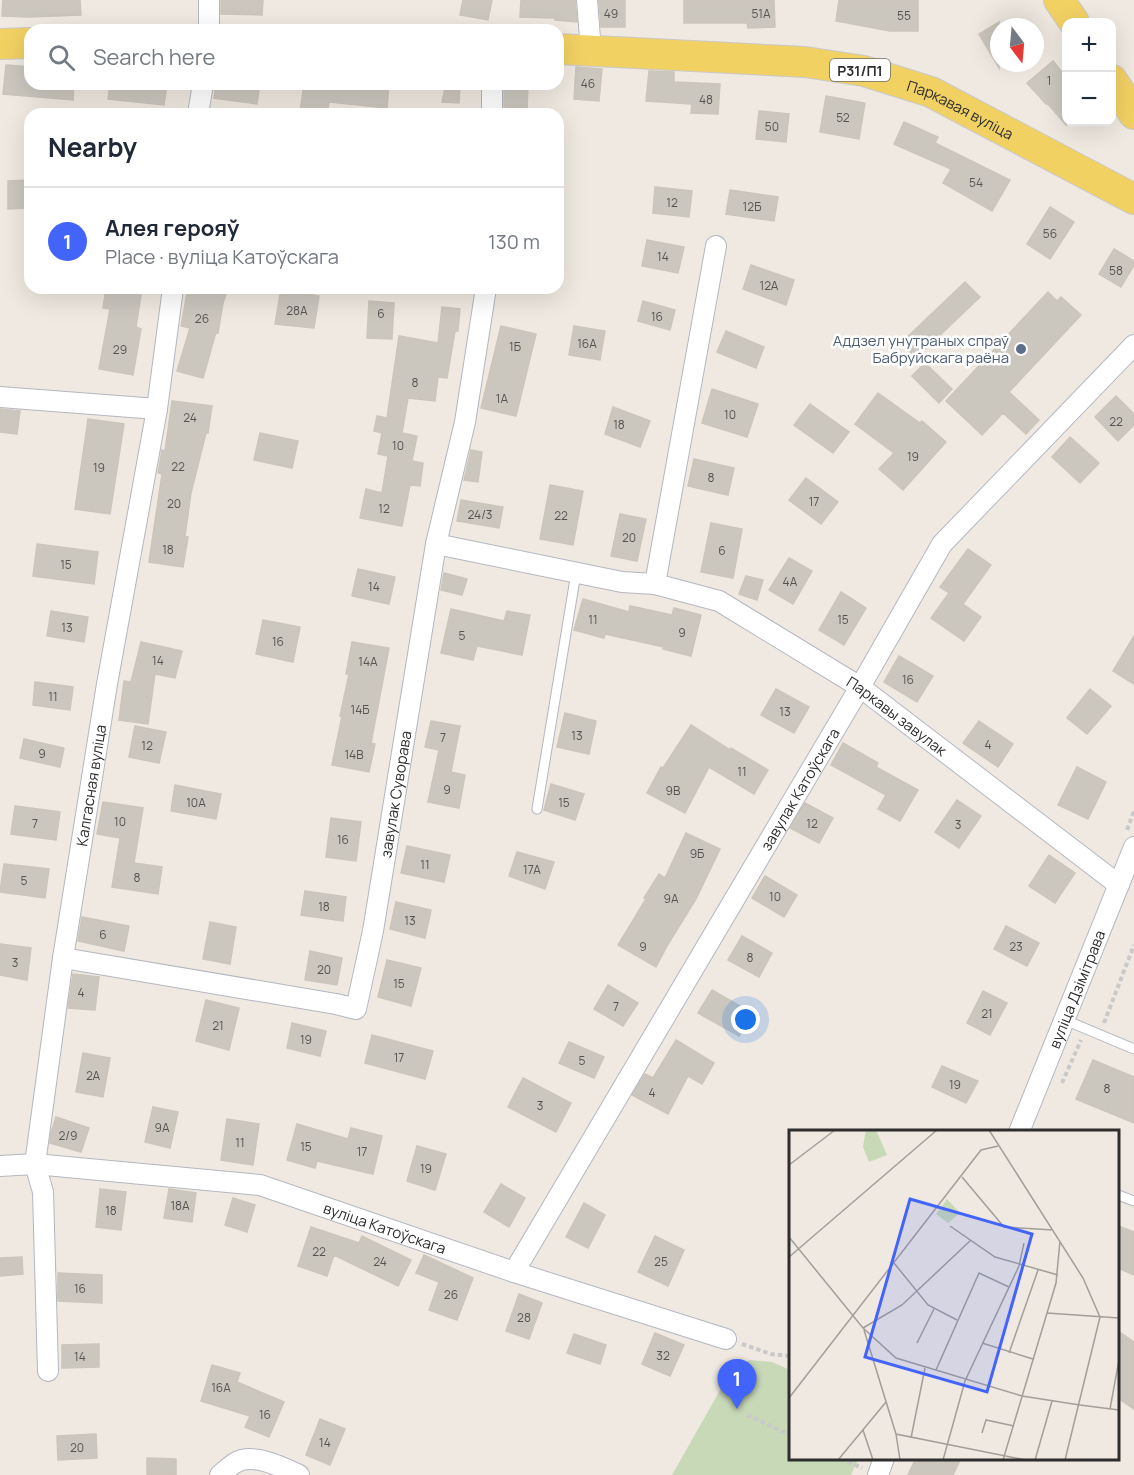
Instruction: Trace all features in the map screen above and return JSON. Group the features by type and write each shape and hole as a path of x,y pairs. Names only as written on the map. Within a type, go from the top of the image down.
{"main road":[{"path":"1059,0 1071,18"},
{"path":"0,44 24,43"},
{"name":"Паркавая вуліца","path":"564,49 805,62 864,71 931,92 1134,199"},
{"path":"1116,86 1134,114"}],"street":[{"path":"209,0 209,24"},
{"path":"587,0 591,51"},
{"path":"199,108 202,90"},
{"path":"492,90 492,108"},
{"path":"655,584 716,246"},
{"name":"Калгасная вуліца","path":"35,1164 63,958 107,684 157,409 172,294"},
{"name":"завулак Суворава","path":"63,958 356,1009 374,931 436,544 465,422 485,294"},
{"name":"завулак Катоўскага","path":"514,1272 942,544 1134,345"},
{"path":"0,397 157,409"},
{"name":"Паркавы завулак","path":"436,544 622,582 655,584 719,601 860,687 1119,885"},
{"name":"вуліца Дзімітрава","path":"1019,1130 1134,847"},
{"path":"35,1164 43,1192 48,1371"},
{"name":"вуліца Катоўскага","path":"0,1166 35,1164 260,1185 514,1272 726,1339"},
{"path":"220,1475 237,1462 248,1459 280,1466 299,1475"},
{"path":"872,1472 882,1460"}],"lane":[{"path":"537,809 576,573"},
{"path":"1065,1020 1134,1049"},
{"path":"1119,1195 1134,1201"}],"path":[{"path":"1100,1035 1134,945"},
{"path":"726,1339 771,1354 789,1356"},
{"path":"747,1415 789,1435"},
{"path":"845,1460 872,1472"}],"green space":[{"path":"750,1360 772,1362 789,1370 789,1460 858,1460 851,1475 672,1475 732,1369"}],"building":[{"path":"3,0 80,0 81,15 2,16"},
{"path":"221,0 263,0 262,15 221,14"},
{"path":"463,0 492,0 488,20 460,15"},
{"path":"521,0 575,0 577,22 555,20 556,18 520,17"},
{"path":"599,0 625,0 625,27 601,27"},
{"path":"684,0 774,0 775,27 748,28 747,23 684,23"},
{"path":"839,0 918,0 918,31 890,31 836,21"},
{"path":"990,27 990,53 979,34"},
{"path":"1053,61 1062,72 1062,120 1027,83 1040,72 1044,72 1044,69"},
{"path":"6,65 24,66 24,90 74,90 73,100 3,94"},
{"path":"576,67 602,69 599,101 574,99"},
{"path":"649,71 674,72 674,82 720,84 718,114 691,113 692,104 646,101"},
{"path":"109,90 166,90 164,105 108,99"},
{"path":"215,90 259,90 257,104 214,98"},
{"path":"303,90 388,90 387,108 329,102 328,108 301,108"},
{"path":"445,90 460,90 459,103 442,102"},
{"path":"504,90 528,90 527,108 504,107"},
{"path":"826,96 865,103 859,139 820,132"},
{"path":"759,111 789,114 786,142 756,139"},
{"path":"904,122 938,137 935,143 1010,180 992,211 943,183 951,169 894,144"},
{"path":"24,180 24,208 8,209 8,181"},
{"path":"655,187 692,191 689,217 653,213"},
{"path":"730,190 778,197 774,221 726,214"},
{"path":"1050,207 1074,222 1050,259 1027,244"},
{"path":"647,240 684,247 678,273 642,266"},
{"path":"1114,249 1134,261 1121,287 1099,274"},
{"path":"751,265 794,280 786,305 743,289"},
{"path":"965,282 980,297 916,358 901,343"},
{"name":"Аддзел унутраных спраў Бабруйскага раёна","path":"1048,292 1057,301 1061,297 1081,315 1009,392 1039,420 1026,434 1003,413 982,435 946,401"},
{"path":"105,294 141,294 136,327 141,329 133,375 99,369 110,309 103,308"},
{"path":"187,294 226,294 218,333 216,332 203,378 177,371 190,328 181,326"},
{"path":"280,294 319,296 314,328 275,324"},
{"path":"369,301 394,303 392,339 367,338"},
{"path":"643,301 675,310 670,330 638,321"},
{"path":"442,307 460,309 458,331 455,331 447,378 438,377 435,401 408,398 402,433 417,436 412,461 423,463 420,486 410,485 402,526 360,518 366,489 382,493 388,456 378,454 382,433 374,431 377,416 387,418 399,336 438,343"},
{"path":"501,326 536,334 516,416 481,408"},
{"path":"574,326 605,331 600,360 569,355"},
{"path":"726,331 764,347 756,368 717,352"},
{"path":"925,363 952,389 939,403 912,376"},
{"path":"712,389 758,404 747,437 702,423"},
{"path":"878,393 920,423 922,421 946,442 903,490 879,469 894,453 855,424"},
{"path":"1116,396 1134,414 1134,425 1118,441 1095,417"},
{"path":"172,401 212,406 208,433 206,433 191,493 183,567 149,562 162,474 158,473 162,450 165,451"},
{"path":"810,404 849,432 833,453 794,425"},
{"path":"613,407 650,421 640,447 605,434"},
{"path":"0,409 20,411 17,434 0,432"},
{"path":"88,419 124,424 110,514 75,509"},
{"path":"260,433 298,441 292,468 254,460"},
{"path":"1070,437 1099,463 1080,483 1052,457"},
{"path":"471,450 482,452 478,482 464,480"},
{"path":"694,459 734,468 728,495 688,486"},
{"path":"806,478 838,502 821,524 789,500"},
{"path":"550,485 583,491 573,545 540,539"},
{"path":"461,500 503,507 499,528 457,521"},
{"path":"620,514 646,519 637,561 611,556"},
{"path":"711,523 742,529 733,578 701,572"},
{"path":"37,544 98,552 94,584 33,576"},
{"path":"968,549 991,565 963,604 981,617 964,641 931,618 949,593 940,587"},
{"path":"789,558 812,571 793,604 769,590"},
{"path":"358,569 395,577 389,604 352,596"},
{"path":"444,573 467,579 462,595 441,590"},
{"path":"746,576 763,580 757,600 739,594"},
{"path":"841,592 866,608 844,645 819,630"},
{"path":"583,599 629,612 630,606 672,615 674,608 701,615 691,656 663,649 664,647 605,634 604,638 574,630"},
{"path":"451,609 504,621 507,611 530,615 522,655 477,646 473,660 441,653"},
{"path":"51,611 88,617 84,642 47,636"},
{"path":"263,620 300,627 293,662 256,654"},
{"path":"1134,636 1134,684 1113,671"},
{"path":"141,642 182,651 175,678 155,674 148,724 119,720 124,681 131,682"},
{"path":"352,642 389,648 371,743 375,744 369,772 332,765 349,674 346,674"},
{"path":"899,656 933,676 917,702 884,682"},
{"path":"35,682 73,687 70,710 33,705"},
{"path":"776,689 809,707 794,733 761,715"},
{"path":"1090,689 1111,706 1087,734 1067,718"},
{"path":"565,713 596,721 589,754 557,747"},
{"path":"431,721 460,726 451,772 465,775 459,808 428,802 439,750 425,747"},
{"path":"979,721 1013,744 998,767 963,743"},
{"path":"691,725 730,750 731,748 768,770 754,794 709,767 685,813 647,793 661,767 663,768"},
{"path":"135,726 166,732 159,763 129,757"},
{"path":"24,739 64,748 60,767 20,758"},
{"path":"843,743 878,763 876,767 918,790 900,821 878,809 886,795 831,765"},
{"path":"1077,767 1106,782 1088,819 1058,805"},
{"path":"551,784 584,794 575,820 544,810"},
{"path":"175,785 221,794 216,819 171,811"},
{"path":"957,800 981,816 959,848 935,832"},
{"path":"103,802 143,808 134,863 162,867 158,894 112,887 120,838 97,834"},
{"path":"805,803 833,818 819,843 790,828"},
{"path":"15,806 60,812 56,840 11,834"},
{"path":"331,818 361,822 356,861 326,857"},
{"path":"686,833 720,849 696,899 656,967 618,945 659,874 665,878"},
{"path":"407,846 450,855 444,882 401,873"},
{"path":"517,852 554,862 545,889 509,876"},
{"path":"1049,855 1075,873 1055,903 1029,886"},
{"path":"4,864 49,869 45,898 0,892"},
{"path":"765,876 797,895 784,917 752,898"},
{"path":"305,891 346,897 343,921 301,915"},
{"path":"396,902 431,910 425,938 390,929"},
{"path":"82,917 129,926 124,951 78,941"},
{"path":"210,922 236,927 230,964 203,959"},
{"path":"1006,926 1039,943 1027,966 994,949"},
{"path":"742,936 772,953 759,977 728,960"},
{"path":"0,944 31,948 27,980 0,975"},
{"path":"310,951 342,958 337,985 305,980"},
{"path":"387,960 421,968 411,1006 378,997"},
{"path":"73,974 99,977 95,1010 68,1008"},
{"path":"608,985 638,1003 623,1026 594,1009"},
{"path":"712,990 752,1013 739,1036 698,1013"},
{"path":"983,991 1007,1003 990,1035 967,1023"},
{"path":"206,1000 239,1008 229,1050 196,1041"},
{"path":"292,1023 326,1031 320,1056 287,1048"},
{"path":"372,1035 433,1051 425,1079 365,1063"},
{"path":"676,1040 714,1063 702,1084 688,1076 668,1114 632,1095 645,1074 653,1078"},
{"path":"569,1042 604,1057 594,1078 559,1063"},
{"path":"83,1053 110,1058 103,1097 76,1092"},
{"path":"1093,1060 1134,1077 1134,1123 1076,1099"},
{"path":"942,1066 978,1081 966,1103 932,1087"},
{"path":"523,1078 571,1103 556,1132 508,1107"},
{"path":"153,1107 178,1112 170,1148 145,1142"},
{"path":"56,1117 89,1128 81,1152 50,1143"},
{"path":"227,1119 259,1124 253,1165 221,1160"},
{"path":"297,1124 348,1139 351,1128 382,1136 373,1174 317,1161 315,1168 287,1160"},
{"path":"417,1146 446,1154 435,1190 407,1181"},
{"path":"501,1184 525,1198 509,1227 484,1212"},
{"path":"100,1189 126,1192 121,1230 96,1227"},
{"path":"169,1189 196,1193 192,1222 164,1218"},
{"path":"233,1198 255,1205 247,1232 225,1225"},
{"path":"584,1203 605,1215 588,1248 566,1237"},
{"path":"1119,1226 1134,1232 1134,1275 1119,1268"},
{"path":"311,1227 359,1243 362,1236 411,1260 398,1286 334,1255 327,1276 298,1266"},
{"path":"655,1236 684,1250 668,1286 638,1272"},
{"path":"424,1255 473,1278 457,1320 429,1310 439,1282 416,1273"},
{"path":"22,1257 23,1274 0,1276 0,1258"},
{"path":"58,1273 102,1275 102,1303 58,1301"},
{"path":"519,1294 542,1303 529,1339 506,1331"},
{"path":"1119,1332 1134,1342 1134,1409 1119,1399"},
{"path":"655,1333 684,1345 670,1376 642,1364"},
{"path":"574,1334 606,1345 600,1364 567,1353"},
{"path":"99,1344 99,1367 62,1368 62,1345"},
{"path":"212,1365 240,1373 237,1382 284,1402 269,1437 245,1427 250,1416 201,1401"},
{"path":"320,1419 345,1429 330,1465 306,1455"},
{"path":"96,1434 97,1458 58,1460 57,1436"},
{"path":"147,1458 176,1459 176,1475 147,1475"},
{"path":"915,1460 960,1460 953,1475 908,1475"}],"place":[{"name":"Аддзел унутраных спраў Бабруйскага раёна","path":"1021,349"},
{"name":"Алея герояў","path":"737,1409"}]}
